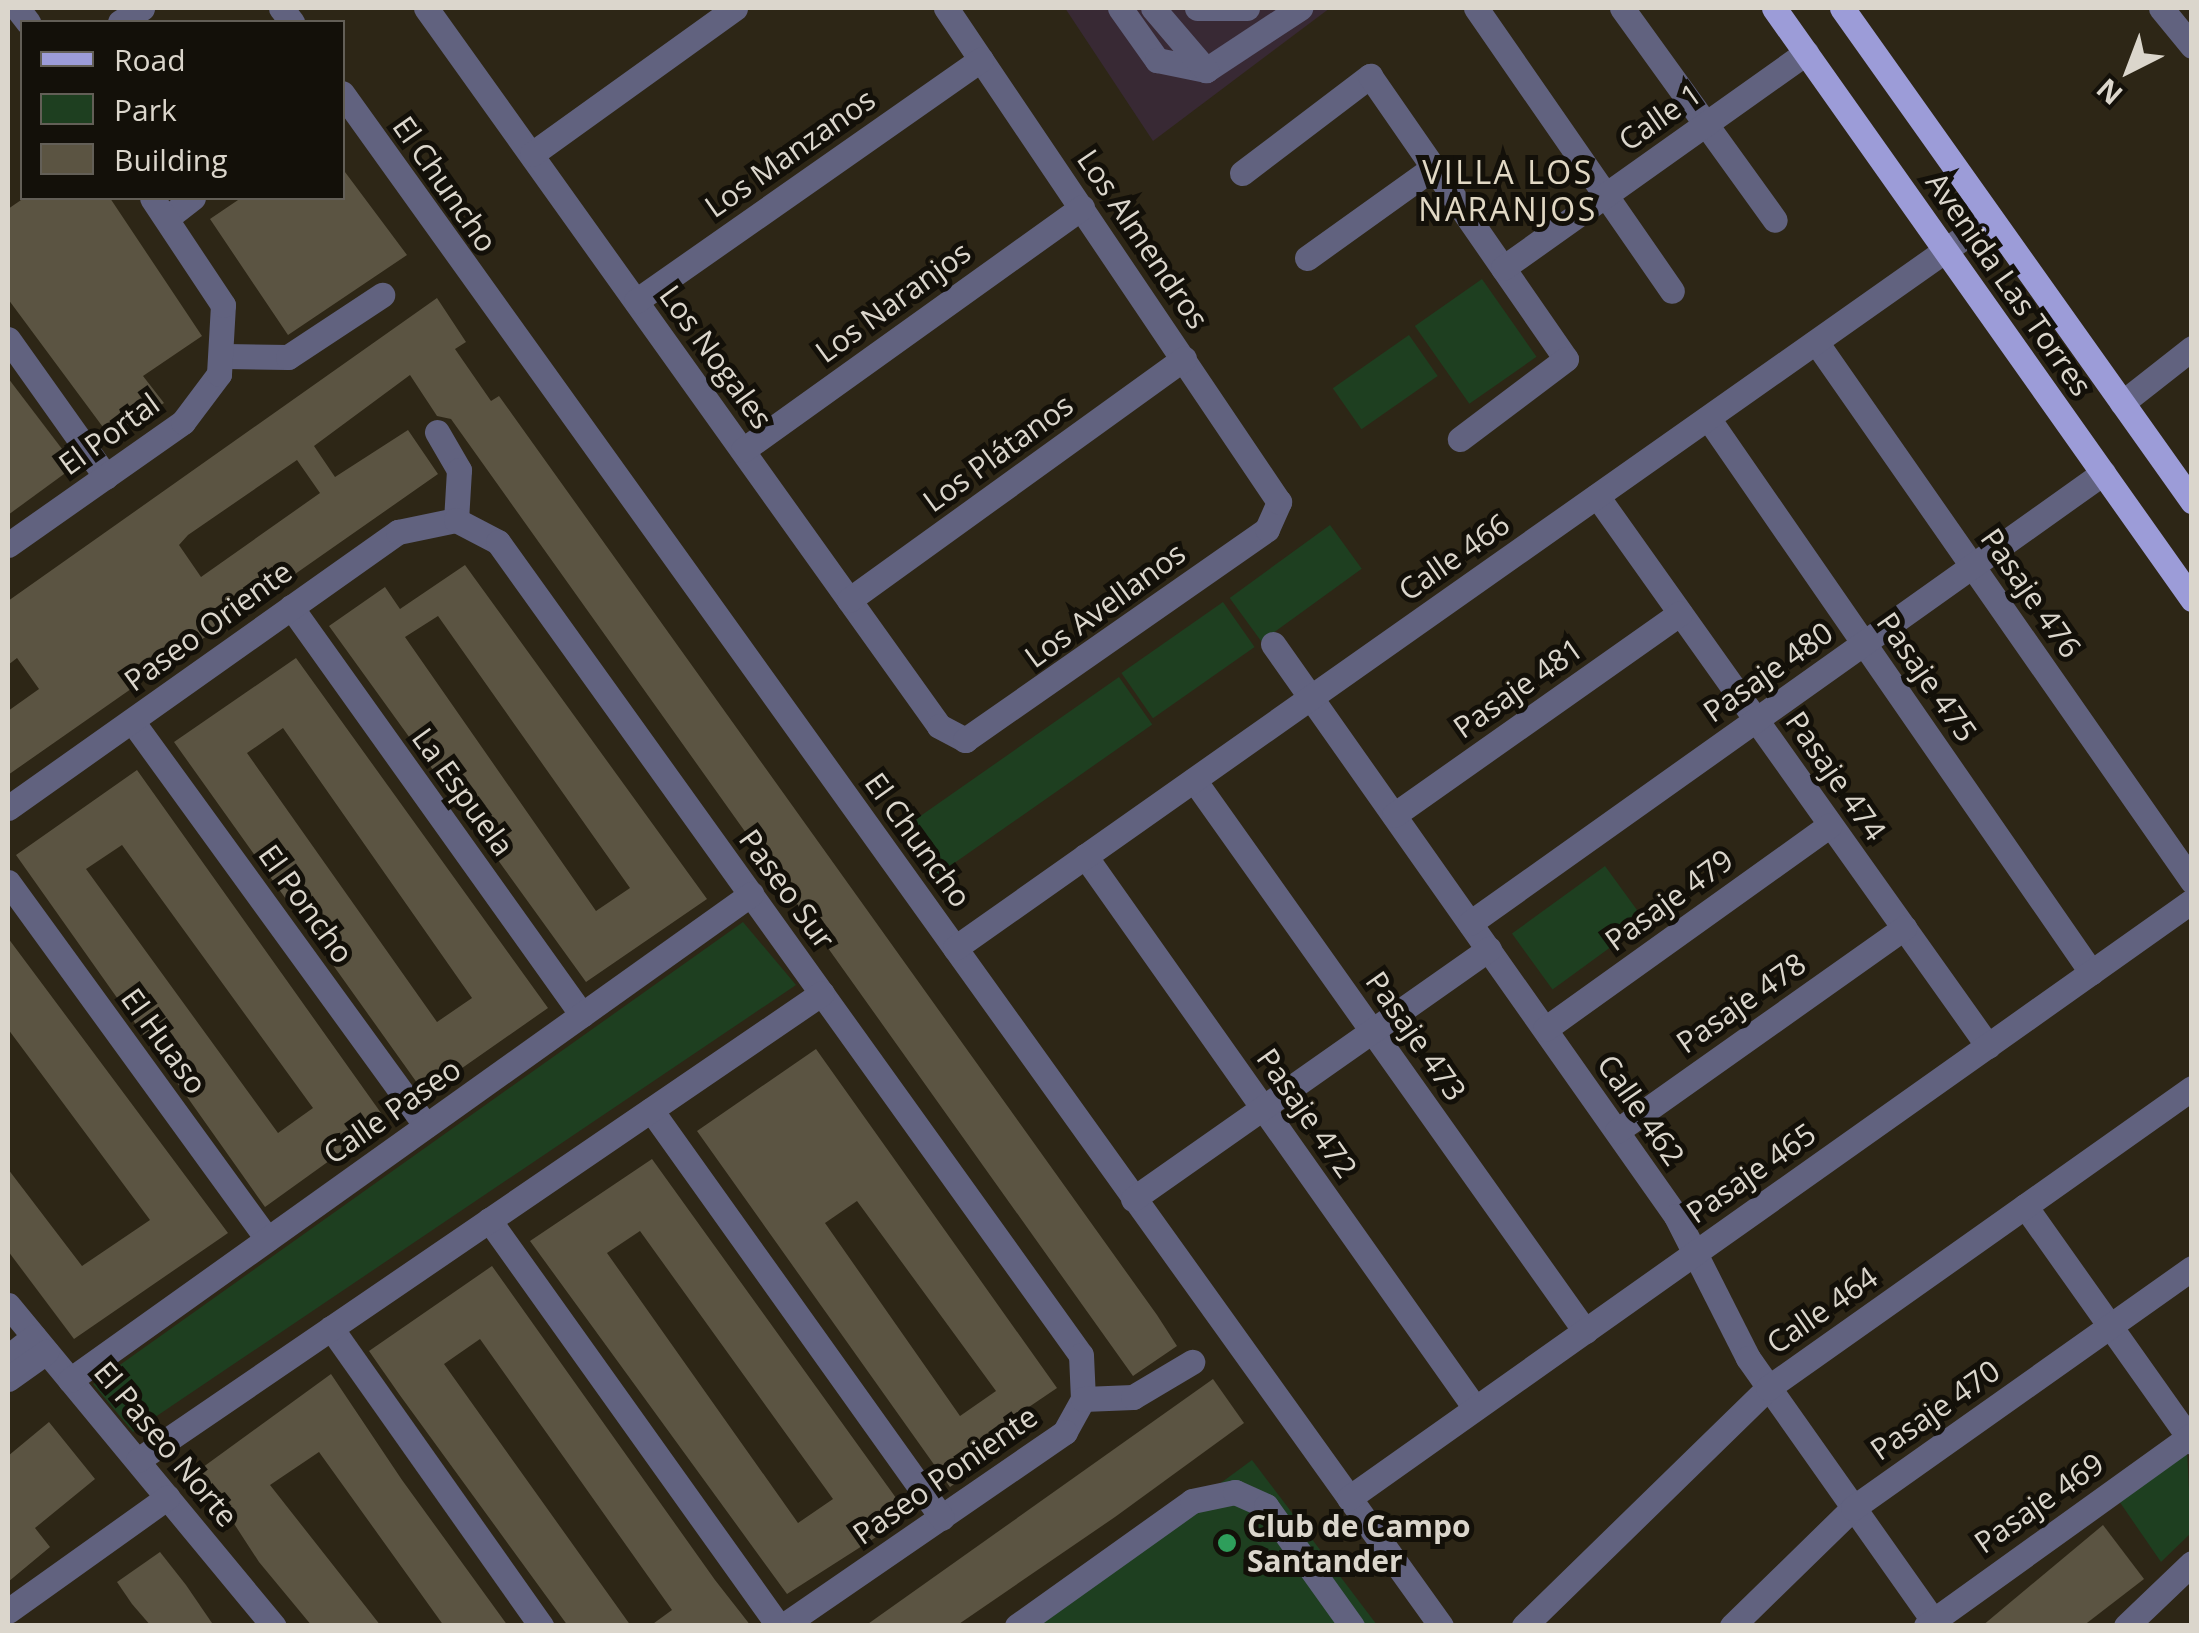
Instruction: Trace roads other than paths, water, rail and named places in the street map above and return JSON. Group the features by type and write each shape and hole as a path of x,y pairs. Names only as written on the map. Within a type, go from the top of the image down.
{"main road":[{"name":"Avenida Las Torres","path":"1774,8 2192,599"},
{"name":"Avenida Las Torres","path":"1842,8 2192,501"}],"street":[{"name":"Los Nogales","path":"426,8 849,600 958,739"},
{"path":"532,154 735,8"},
{"name":"Los Almendros","path":"946,8 1184,358 1279,509"},
{"path":"1120,8 1157,60 1206,70 1300,8"},
{"path":"1153,8 1206,70"},
{"path":"1197,8 1246,8"},
{"path":"1476,8 1672,291"},
{"path":"1622,8 1775,220"},
{"path":"2160,8 2192,46"},
{"name":"Calle 1","path":"1503,268 1806,53"},
{"name":"Los Manzanos","path":"636,302 981,58"},
{"path":"1242,173 1370,76 1566,359 1460,439"},
{"name":"El Chuncho","path":"345,97 1441,1626"},
{"path":"1307,258 1434,167"},
{"path":"160,208 187,200"},
{"name":"Los Naranjos","path":"743,450 1082,207"},
{"name":"El Portal","path":"8,545 198,408 225,356 224,305 160,208"},
{"name":"Calle 466","path":"955,948 1991,218"},
{"path":"225,356 288,357 382,295"},
{"path":"8,339 106,477"},
{"name":"Pasaje 476","path":"1816,342 2192,881"},
{"path":"2122,403 2192,348"},
{"name":"Los Plátanos","path":"849,600 1184,358"},
{"name":"Pasaje 475","path":"1708,418 2091,972"},
{"path":"437,432 460,470 456,520"},
{"name":"Pasaje 480","path":"1470,924 2103,473"},
{"name":"Pasaje 474","path":"1597,496 1988,1046"},
{"name":"Los Avellanos","path":"958,739 979,734 1235,552 1279,509"},
{"name":"Paseo Oriente","path":"8,808 398,532 456,520"},
{"name":"Paseo Sur","path":"456,520 509,554 1074,1342 1083,1399"},
{"name":"La Espuela","path":"291,607 582,1015"},
{"name":"Pasaje 481","path":"1394,815 1680,613"},
{"name":"Calle 462","path":"1273,644 1616,1131 1694,1253 1768,1388 1932,1623"},
{"name":"El Poncho","path":"132,721 426,1126"},
{"name":"Pasaje 473","path":"1194,780 1585,1331"},
{"name":"Pasaje 479","path":"1545,1029 1830,824"},
{"name":"Pasaje 472","path":"1085,856 1476,1408"},
{"name":"El Huaso","path":"8,882 268,1239"},
{"name":"Calle Paseo","path":"70,1380 751,894"},
{"name":"Pasaje 465","path":"1349,1498 2192,902"},
{"name":"Pasaje 478","path":"1616,1131 1904,928"},
{"path":"1132,1199 1488,949"},
{"path":"138,1460 822,994"},
{"name":"Calle 464","path":"1524,1626 1768,1388 2192,1088"},
{"path":"651,1110 942,1518"},
{"path":"2025,1206 2190,1438"},
{"path":"489,1220 781,1626"},
{"name":"Pasaje 470","path":"1732,1626 1853,1508 2192,1268"},
{"name":"El Paseo Norte","path":"8,1305 274,1626"},
{"path":"331,1328 542,1626"},
{"path":"8,1357 40,1344"},
{"path":"8,1379 40,1344"},
{"path":"1083,1399 1133,1396 1192,1362"},
{"name":"Paseo Poniente","path":"781,1626 1056,1440 1083,1399"},
{"name":"Pasaje 469","path":"1932,1623 2190,1438"},
{"path":"1017,1626 1192,1501 1235,1492 1266,1506 1352,1626"},
{"path":"8,1611 168,1496"},
{"path":"2126,1626 2192,1563"}],"place":[{"name":"Club de Campo Santander","path":"1227,1543"}],"district":[{"name":"VILLA LOS NARANJOS","path":"1508,192"}]}
